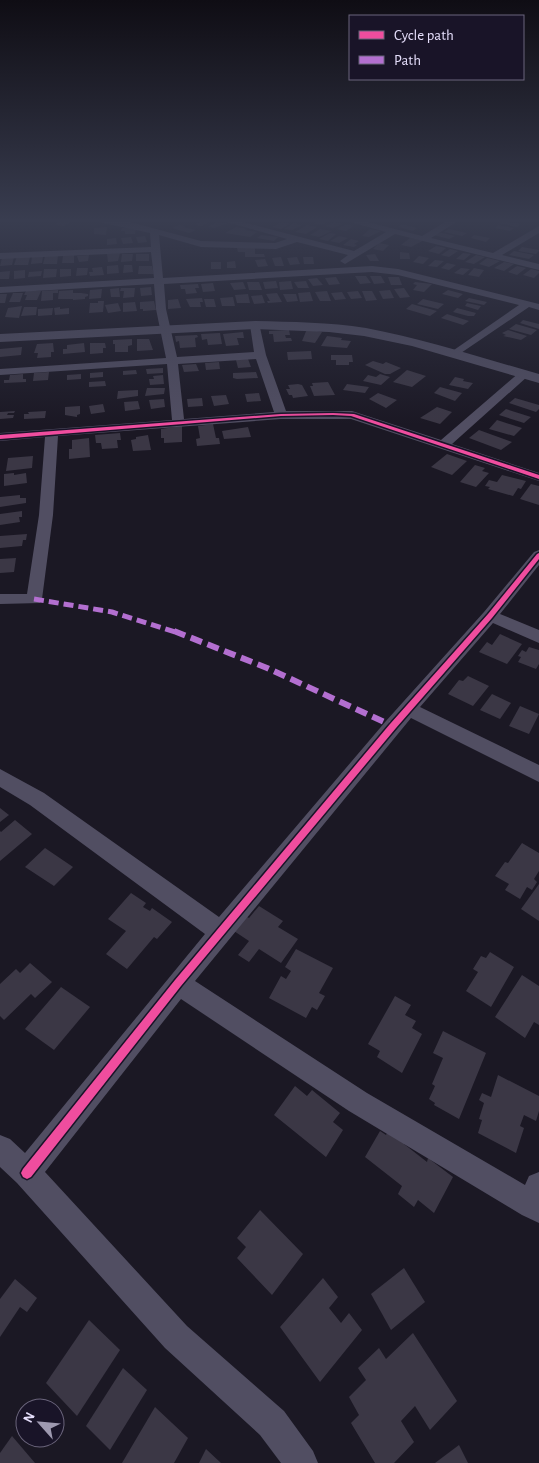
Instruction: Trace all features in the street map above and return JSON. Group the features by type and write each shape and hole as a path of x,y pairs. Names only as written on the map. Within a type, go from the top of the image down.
{"street":[{"path":"0,290 44,287"},
{"path":"160,287 161,309 172,360 178,422"},
{"path":"460,287 539,307"},
{"path":"456,354 527,304"},
{"path":"255,325 260,355 281,415"},
{"path":"0,338 255,325 329,328 364,332 416,343 539,379"},
{"path":"0,372 260,355"},
{"path":"444,444 524,374"},
{"path":"0,437 281,415 352,415 539,477"},
{"path":"0,599 34,599 46,515 52,433"},
{"path":"26,1173 221,932 408,710 490,616 539,555"},
{"path":"490,616 539,637"},
{"path":"408,710 539,774"},
{"path":"0,777 37,800 221,932"},
{"path":"178,984 358,1102 537,1200"},
{"path":"0,1149 26,1173 176,1337 272,1423 301,1463"}],"building":[{"path":"151,287 152,295 141,296 140,288"},
{"path":"181,287 199,288 195,288 197,293 186,294 185,289"},
{"path":"202,287 214,287 215,291 203,292"},
{"path":"232,287 245,287 246,289 234,290"},
{"path":"248,287 261,287 262,290 249,290"},
{"path":"265,287 278,288 265,289"},
{"path":"280,287 293,287 293,289 280,290"},
{"path":"415,287 429,287 424,292 413,290"},
{"path":"119,288 120,297 111,297 110,289"},
{"path":"121,288 135,288 134,297 123,298 124,291 120,291"},
{"path":"404,288 410,297 400,298 394,289"},
{"path":"102,289 101,298 89,299 90,290"},
{"path":"58,290 58,293 53,293 53,300 41,301 42,291"},
{"path":"73,290 73,299 58,299 59,291"},
{"path":"390,290 394,298 383,299 379,291"},
{"path":"448,290 463,294 458,298 442,294"},
{"path":"26,291 41,291 37,300 25,300 27,295 24,295"},
{"path":"327,291 331,301 320,301 315,292"},
{"path":"358,291 362,298 351,299 347,292"},
{"path":"362,291 372,291 377,300 366,301"},
{"path":"310,292 313,301 300,302 298,293"},
{"path":"342,292 346,299 335,300 331,293"},
{"path":"13,293 23,293 20,302 9,302"},
{"path":"73,293 88,294 88,296 85,299 73,300"},
{"path":"277,293 282,302 268,303 267,301 270,301 266,294"},
{"path":"0,294 7,294 5,303 0,303"},
{"path":"248,294 250,303 237,303 235,295"},
{"path":"283,294 296,294 298,301 287,302"},
{"path":"262,295 265,303 254,304 251,296"},
{"path":"233,297 235,306 222,306 220,298"},
{"path":"202,298 203,302 200,302 201,307 190,307 186,299"},
{"path":"469,298 487,302 484,305 465,301"},
{"path":"178,299 181,308 168,309 168,300"},
{"path":"204,299 214,299 216,307 206,307"},
{"path":"423,299 444,304 438,309 417,304"},
{"path":"98,301 104,301 103,312 89,313 90,303 98,303"},
{"path":"154,301 156,310 143,311 143,309 140,309 140,302"},
{"path":"135,302 137,311 123,312 123,303"},
{"path":"118,303 121,311 108,313 105,305"},
{"path":"467,303 481,306 478,310 465,306"},
{"path":"412,304 437,311 430,316 406,309"},
{"path":"22,306 19,318 5,317 8,308"},
{"path":"24,307 37,307 36,315 21,316"},
{"path":"60,307 60,309 69,308 69,314 55,315 54,308"},
{"path":"53,308 52,315 38,316 38,309"},
{"path":"457,308 476,313 474,316 468,316 453,312"},
{"path":"447,314 469,321 463,325 441,318"},
{"path":"523,320 539,324 539,329 520,323"},
{"path":"516,324 537,330 531,335 509,329"},
{"path":"307,329 322,332 315,343 302,341"},
{"path":"289,330 290,335 285,335 286,338 291,338 292,341 274,342 273,334 269,334 269,331"},
{"path":"508,330 527,336 521,340 503,336 506,335 502,333"},
{"path":"243,332 244,338 237,338 239,345 226,346 223,334"},
{"path":"220,333 222,344 208,345 207,339 202,340 201,334"},
{"path":"197,335 198,337 195,338 196,347 180,348 179,341 176,342 175,336"},
{"path":"327,336 351,341 347,348 321,346"},
{"path":"132,339 132,345 128,346 128,352 115,352 113,340"},
{"path":"137,339 149,339 153,350 137,351"},
{"path":"53,343 54,352 51,352 51,357 37,358 38,353 34,353 37,344"},
{"path":"84,343 85,352 63,354 63,349 67,349 67,345"},
{"path":"90,343 105,343 106,348 103,348 103,353 90,354"},
{"path":"22,347 21,355 0,357 0,349"},
{"path":"311,351 312,359 288,360 287,352"},
{"path":"331,355 352,355 353,362 349,362 349,365 336,365 336,360 331,360"},
{"path":"248,359 251,367 238,368 236,360"},
{"path":"373,361 383,364 386,362 401,368 390,374 385,374 365,365"},
{"path":"219,362 220,369 206,370 205,363"},
{"path":"196,364 199,371 184,372 182,365"},
{"path":"163,368 163,373 147,374 146,369"},
{"path":"136,370 137,374 123,375 123,371"},
{"path":"407,370 426,376 412,387 393,382"},
{"path":"49,372 48,380 33,381 34,373"},
{"path":"103,372 103,377 90,378 90,373"},
{"path":"256,372 258,378 233,378 233,373"},
{"path":"23,374 23,379 26,379 26,382 4,383 4,380 9,380 10,375"},
{"path":"81,374 81,379 67,380 67,375"},
{"path":"380,374 390,377 381,385 363,381 368,375 376,377"},
{"path":"163,375 164,384 150,385 149,379 154,379 153,376"},
{"path":"455,377 473,383 468,389 449,385"},
{"path":"105,381 106,386 89,387 89,382"},
{"path":"328,382 335,395 314,396 310,386 313,386 312,383"},
{"path":"347,384 369,387 365,393 343,390"},
{"path":"288,385 302,385 308,396 293,398 292,395 289,395 286,389 290,389"},
{"path":"440,387 462,393 455,401 434,393"},
{"path":"147,388 165,388 164,394 145,396"},
{"path":"138,390 138,396 117,399 118,391"},
{"path":"259,393 261,401 247,402 245,394"},
{"path":"378,393 397,400 386,408 369,399"},
{"path":"226,395 229,404 214,406 211,396"},
{"path":"202,398 203,406 188,407 187,399"},
{"path":"515,398 539,405 539,409 536,412 509,403"},
{"path":"164,399 165,407 151,409 149,400"},
{"path":"138,401 140,409 125,411 124,402"},
{"path":"103,404 105,412 91,414 89,406"},
{"path":"80,406 80,414 77,417 65,415 65,407"},
{"path":"437,407 452,412 440,424 420,418"},
{"path":"506,409 531,417 524,423 499,415"},
{"path":"15,411 7,415 14,415 13,418 0,419 0,412"},
{"path":"46,411 45,418 24,419 24,414 29,414 28,412"},
{"path":"497,420 522,428 514,436 489,429"},
{"path":"213,424 216,438 219,438 220,444 197,446 196,439 200,438 198,426"},
{"path":"182,426 182,442 164,443 164,438 161,438 161,429"},
{"path":"248,427 251,437 224,439 222,431"},
{"path":"479,430 512,442 501,450 469,438"},
{"path":"120,433 121,440 117,440 118,448 102,449 101,443 96,443 95,435"},
{"path":"148,435 151,450 133,451 131,440"},
{"path":"89,438 90,457 69,459 69,449 72,449 72,440"},
{"path":"447,454 467,461 452,475 431,467"},
{"path":"33,456 32,468 6,471 8,458"},
{"path":"475,465 485,468 482,471 489,473 476,487 460,482"},
{"path":"14,473 14,475 26,473 27,483 4,486 4,474"},
{"path":"502,475 526,481 513,496 488,489 490,487 485,486 489,480 497,482"},
{"path":"531,484 539,486 539,505 520,499"},
{"path":"20,495 20,498 26,498 26,503 0,507 0,497"},
{"path":"22,511 22,517 19,517 20,522 0,525 0,514"},
{"path":"27,534 22,546 0,548 0,536"},
{"path":"16,558 14,572 0,573 0,559"},
{"path":"500,634 522,644 507,664 479,652 487,642 492,645"},
{"path":"529,647 539,650 539,664 536,669 518,662 521,657 518,656 522,650 526,652"},
{"path":"468,676 489,686 473,706 448,694 459,680 463,681"},
{"path":"492,694 511,703 500,719 480,710"},
{"path":"520,706 539,714 529,734 509,726"},
{"path":"0,808 9,815 0,822"},
{"path":"15,820 32,834 0,861 0,831"},
{"path":"522,843 539,853 539,871 534,879 537,882 532,890 527,887 520,899 505,890 509,884 495,876 505,862 508,863"},
{"path":"45,848 73,867 54,886 25,867"},
{"path":"539,884 539,921 521,909"},
{"path":"131,893 146,903 143,907 150,911 152,908 172,922 157,939 154,937 127,969 106,954 126,931 108,919"},
{"path":"259,906 283,921 278,927 298,939 281,963 259,949 249,962 238,955 249,941 234,931 245,916 249,918"},
{"path":"296,949 333,968 319,993 325,996 317,1010 312,1007 306,1018 269,998 281,976 286,979 291,971 285,967"},
{"path":"490,952 514,967 491,1007 466,991 478,972 473,969 481,956 486,958"},
{"path":"30,963 52,982 35,998 31,994 4,1020 0,1016 0,984 16,969 20,973"},
{"path":"522,975 539,986 539,1025 534,1022 525,1038 495,1017"},
{"path":"61,987 90,1007 54,1050 25,1029"},
{"path":"395,996 411,1005 405,1015 416,1021 412,1028 422,1034 402,1073 377,1057 380,1051 368,1044"},
{"path":"443,1031 486,1053 459,1119 434,1105 435,1103 429,1099 435,1086 432,1084 443,1058 433,1053"},
{"path":"498,1075 539,1096 539,1111 536,1121 524,1115 520,1126 524,1128 516,1153 478,1133 482,1120 479,1119 484,1103 479,1100 482,1093 491,1097"},
{"path":"295,1086 307,1096 312,1090 340,1113 333,1122 343,1130 326,1157 274,1115"},
{"path":"389,1129 427,1162 428,1158 453,1177 434,1213 418,1200 414,1207 398,1194 402,1186 365,1157 380,1131 386,1135"},
{"path":"260,1210 303,1254 272,1295 237,1258 246,1247 237,1238"},
{"path":"404,1268 425,1302 391,1330 371,1294"},
{"path":"323,1278 338,1297 329,1308 341,1323 349,1313 362,1330 320,1382 280,1327"},
{"path":"15,1279 37,1298 27,1312 20,1307 0,1337 0,1299"},
{"path":"89,1320 120,1350 77,1416 65,1403 65,1398 60,1398 46,1383"},
{"path":"413,1333 457,1401 430,1430 415,1406 401,1421 414,1442 394,1463 375,1463 351,1423 359,1415 349,1397 366,1380 358,1368 379,1348 386,1359"},
{"path":"123,1368 147,1390 110,1450 86,1426"},
{"path":"155,1407 188,1438 174,1463 122,1463"},
{"path":"12,1436 15,1440 15,1448 22,1448 35,1463 0,1463 0,1453"},
{"path":"459,1445 468,1463 435,1463"},
{"path":"206,1449 221,1463 199,1463"}],"marked path":[{"path":"34,599 112,612 171,630 267,668 393,726"}],"cycle path":[{"path":"0,437 281,415 352,415 539,477"},
{"path":"27,1173 178,983 393,726 490,616 539,555"}]}
